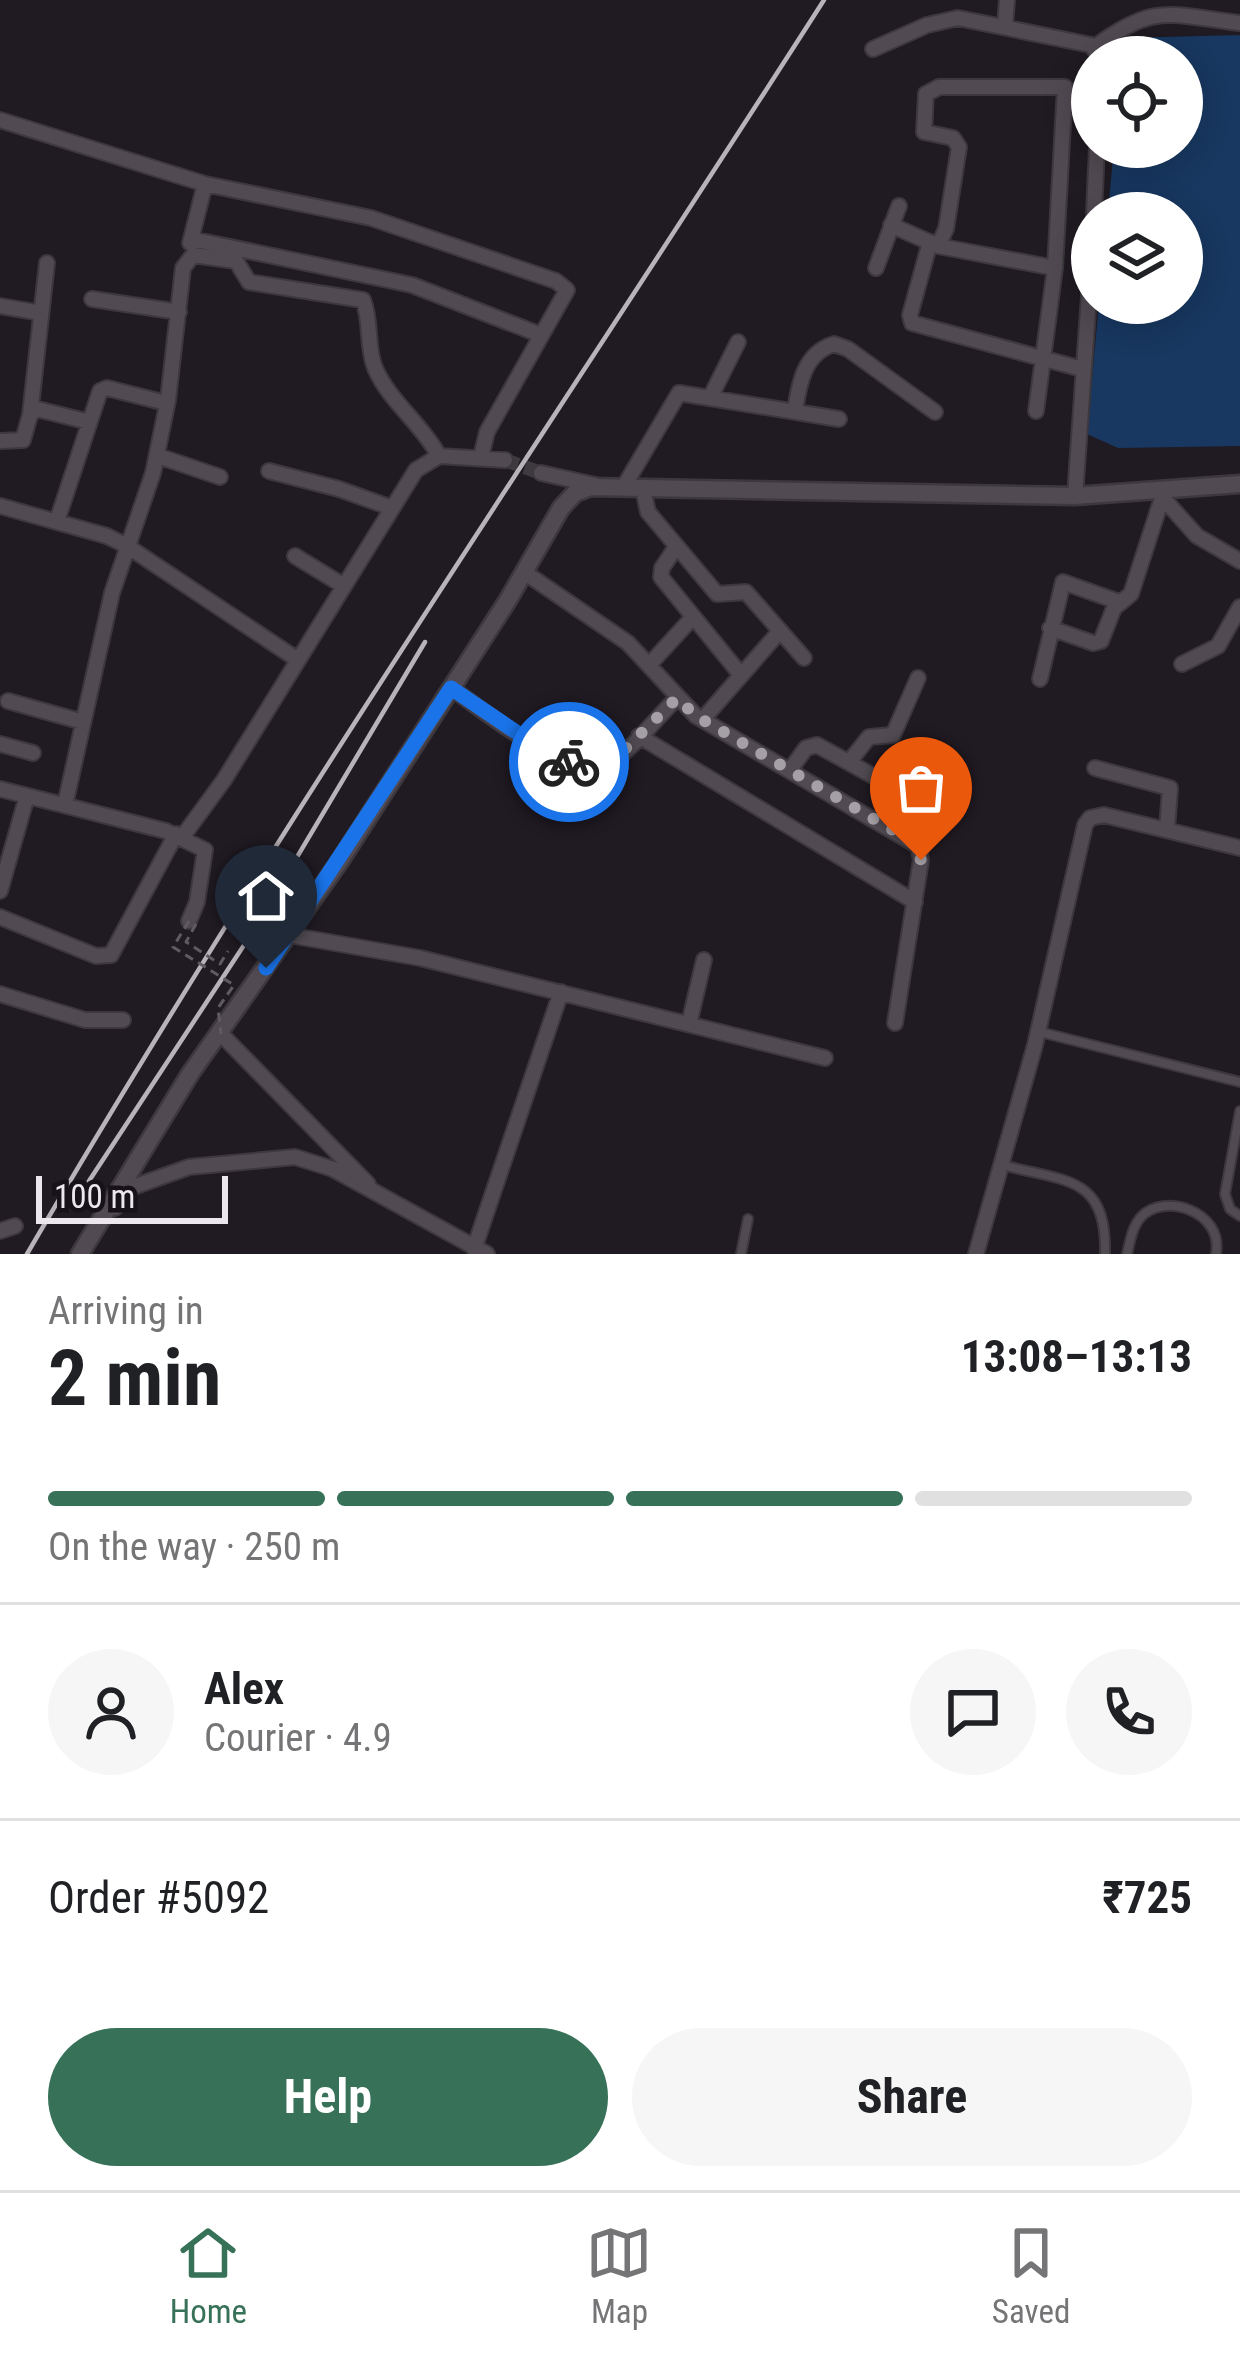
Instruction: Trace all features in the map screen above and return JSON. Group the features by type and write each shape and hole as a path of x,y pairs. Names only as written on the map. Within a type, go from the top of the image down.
{"street":[{"path":"1005,26 1007,0"},
{"path":"1118,36 1143,16 1240,23"},
{"path":"873,49 946,20 1005,26 1071,44"},
{"path":"1036,411 1045,361 1067,93 1061,86 939,87 926,94 924,132 952,138 959,147 946,229 934,244 910,315 912,323 1045,361 1082,369"},
{"path":"0,120 205,184 370,218 556,281 567,290 488,432 481,457"},
{"path":"64,805 108,608 158,456 186,259 205,184"},
{"path":"876,268 898,206"},
{"path":"891,225 934,244 1054,268"},
{"path":"191,239 412,285 541,335"},
{"path":"186,259 193,255 231,258 240,263 249,282 364,300 375,368 439,456"},
{"path":"0,441 23,440 30,415 46,262"},
{"path":"92,299 179,312"},
{"path":"0,306 41,313"},
{"path":"1076,496 1086,324"},
{"path":"711,397 738,342"},
{"path":"795,412 812,357 834,344 848,349 935,412"},
{"path":"57,521 98,395 106,388 168,400"},
{"path":"615,488 676,394 838,419"},
{"path":"30,415 43,409 89,422"},
{"path":"158,456 220,477"},
{"path":"0,917 96,956 111,956 179,835 224,781 416,470 439,456 505,460"},
{"path":"269,471 339,488 392,508"},
{"path":"541,473 615,488"},
{"path":"88,1246 190,1074 340,861 561,508 575,493 591,487 1076,496 1240,484"},
{"path":"644,489 648,512 716,594 746,592 803,658"},
{"path":"1159,493 1187,528 1240,560"},
{"path":"1051,628 1096,644 1101,641 1120,602 1131,594 1159,493"},
{"path":"0,506 127,546 298,660"},
{"path":"676,547 662,568 662,577 741,674"},
{"path":"295,556 344,586"},
{"path":"524,572 608,628 703,719 917,846 921,860 895,1023"},
{"path":"1040,679 1063,582 1120,602"},
{"path":"1182,664 1218,646 1240,607"},
{"path":"650,664 693,617"},
{"path":"703,719 781,631"},
{"path":"849,762 869,736 893,735 918,678"},
{"path":"451,688 553,757 603,767 677,698"},
{"path":"8,701 83,722"},
{"path":"639,736 915,902"},
{"path":"0,744 33,753"},
{"path":"790,770 811,745 822,746 884,782"},
{"path":"1095,768 1170,788 1167,830"},
{"path":"0,789 179,835 206,850 192,923"},
{"path":"0,891 27,796"},
{"path":"976,1254 1038,1032 1090,818 1104,815 1240,848"},
{"path":"289,935 420,958 825,1058"},
{"path":"689,1024 704,960"},
{"path":"88,1246 133,1187 189,1167 295,1157 333,1169 480,1251 560,992"},
{"path":"0,994 86,1020 123,1020"},
{"path":"220,1034 378,1195"}],"lane":[{"path":"1038,1032 1240,1082"},
{"path":"1240,1111 1225,1194 1230,1209 1240,1216"},
{"path":"1001,1165 1086,1190 1099,1205 1105,1254"},
{"path":"1127,1254 1136,1224 1157,1207 1194,1212 1208,1220 1217,1234 1216,1254"},
{"path":"741,1254 748,1219"}],"path":[{"path":"192,923 186,942 220,964 228,951"},
{"path":"192,923 173,947 234,985 218,1008 220,1034"}],"water":[{"path":"1240,35 1240,446 1118,448 1087,434 1097,324 1203,324 1203,192 1110,192 1112,168 1203,168 1201,36"}],"tunnel":[{"path":"505,460 541,473"}],"railway":[{"path":"27,1254 219,936 824,0"},
{"path":"89,1181 250,936 425,642"}],"way so far":[{"path":"569,762 593,768 611,763 677,698 696,716 912,841 921,860"}],"route":[{"path":"266,968 451,688 553,757 569,762"}]}
